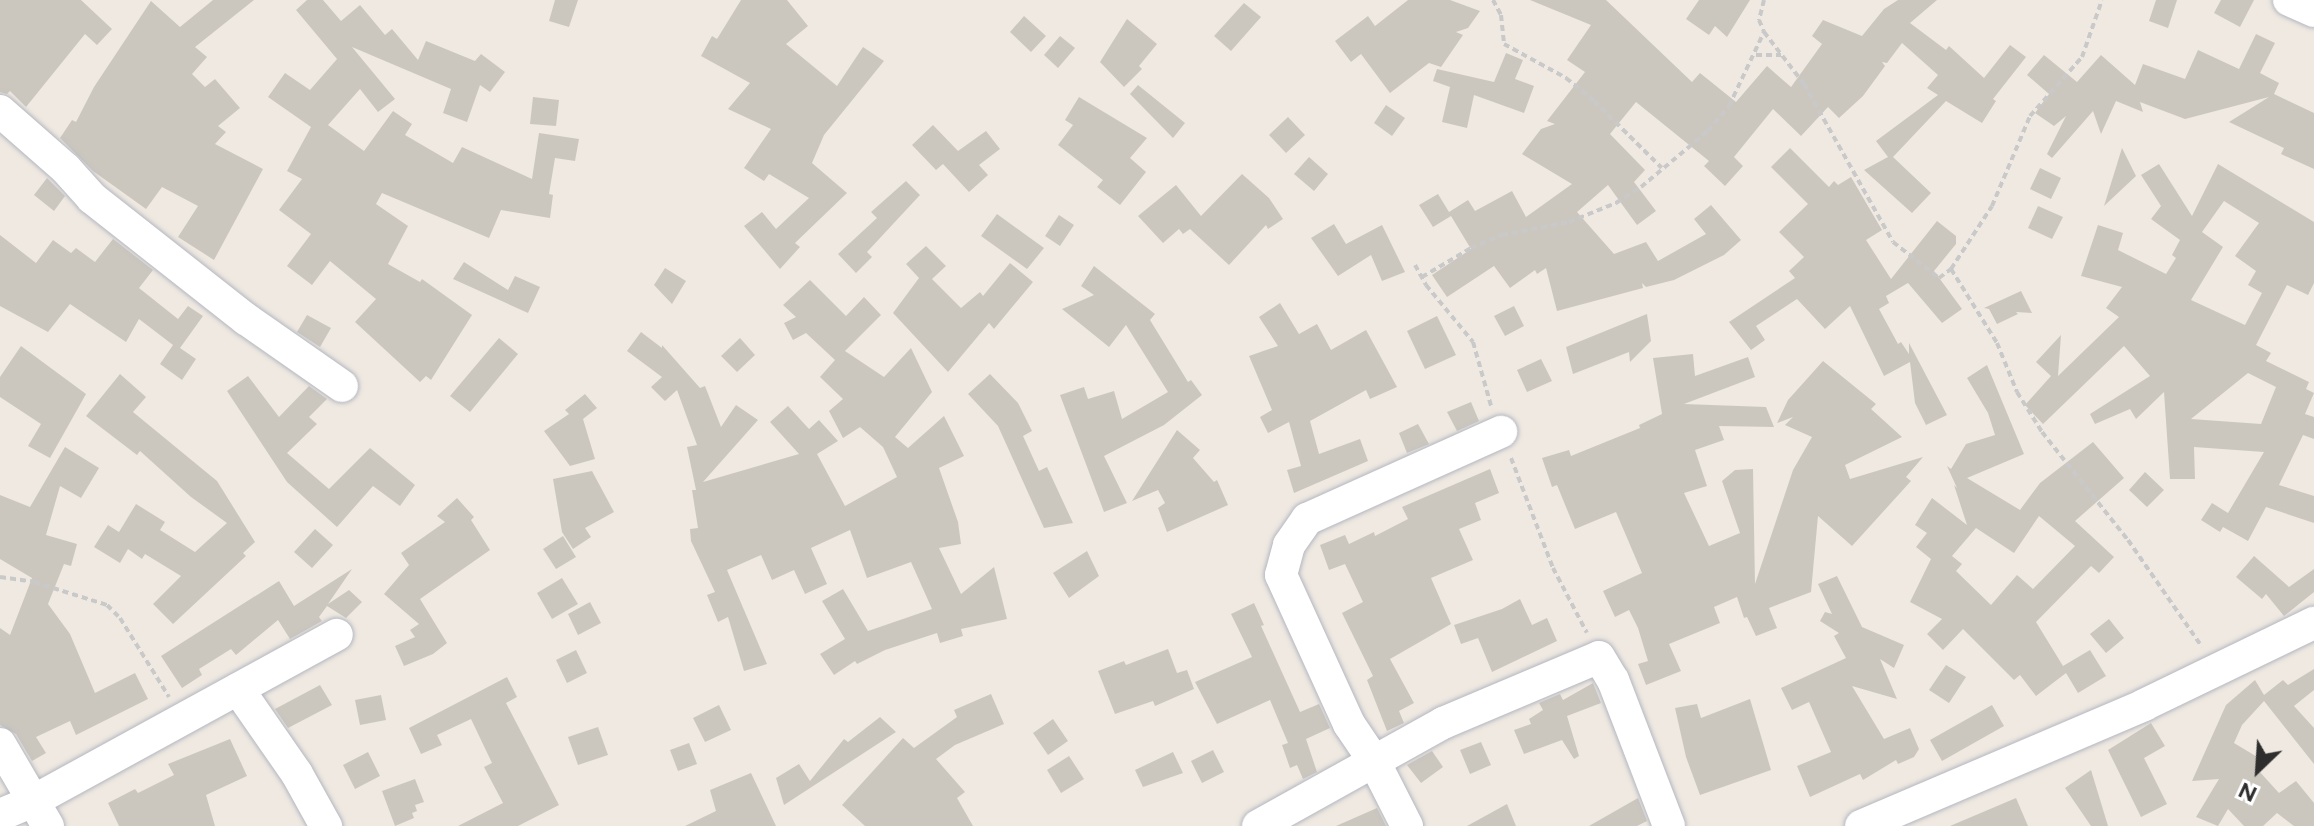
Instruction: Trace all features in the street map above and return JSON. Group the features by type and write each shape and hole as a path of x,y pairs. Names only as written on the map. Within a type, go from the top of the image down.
{"street":[{"path":"2289,0 2314,11"},
{"path":"0,111 66,169 92,198 246,319 342,386"},
{"path":"1407,826 1374,761 1349,724 1281,575 1289,545 1307,519 1501,432"},
{"path":"1861,826 2144,705 2314,623"},
{"path":"0,815 42,813 183,720 337,635"},
{"path":"1258,826 1443,723 1599,657 1613,680 1669,826"},
{"path":"238,689 297,774 326,826"},
{"path":"0,744 42,813"}],"path":[{"path":"1493,0 1501,15 1504,44 1585,93 1662,168"},
{"path":"1764,0 1759,20 1764,32 1804,84 1848,168 1893,242 1939,278 1951,269 1992,206 2030,116 2082,57 2102,0"},
{"path":"1422,277 1471,248 1502,235 1569,222 1616,203 1708,131 1729,106 1756,55 1764,32"},
{"path":"1756,55 1774,52 1783,56"},
{"path":"1951,269 1997,343 2017,392 2042,432 2128,540 2217,669"},
{"path":"0,577 34,582 107,605 120,618 183,720"}],"building":[{"path":"0,0 81,0 112,29 97,45 85,34 26,107 10,91 7,94 0,92"},
{"path":"213,0 254,0 195,47 207,57 192,74 205,87 215,79 240,108 218,126 226,132 215,144 263,169 214,260 178,237 198,206 162,187 146,209 93,171 60,138 72,120 76,122 94,87 151,1 180,27"},
{"path":"307,0 323,0 341,21 360,5 385,35 392,29 418,60 426,41 475,61 481,54 505,72 490,92 480,85 467,122 443,113 451,89 352,47 395,99 378,112 360,89 328,125 364,151 393,111 412,124 405,135 453,163 462,147 532,179 539,133 579,139 575,161 555,158 549,194 553,195 550,218 501,210 489,238 382,193 376,204 408,226 388,264 420,282 422,279 472,315 431,380 426,376 420,382 355,322 376,299 330,261 312,285 287,266 311,234 279,210 302,179 287,171 311,127 268,97 285,73 310,90 337,59 296,10"},
{"path":"555,0 578,0 569,27 549,21"},
{"path":"741,0 787,0 808,26 786,44 837,86 863,47 884,61 824,135 812,163 847,193 795,243 800,247 780,269 744,226 762,212 776,229 809,198 769,174 764,181 744,168 771,129 728,109 750,83 701,56 712,36 717,39"},
{"path":"1408,0 1450,0 1480,11 1468,28 1456,32 1463,35 1441,67 1429,63 1390,93 1361,54 1351,62 1335,41 1368,16 1375,26"},
{"path":"1530,0 1606,0 1692,82 1700,73 1736,102 1767,66 1791,87 1822,44 1812,36 1823,20 1862,36 1884,9 1898,0 1937,0 1910,23 1946,50 1949,46 1984,78 2010,45 2026,57 1993,99 1996,101 1982,123 1946,101 1893,157 1931,193 1912,213 1864,170 1888,157 1876,141 1938,95 1927,88 1938,75 1902,43 1887,63 1882,62 1885,66 1863,96 1839,118 1828,107 1801,136 1773,109 1734,157 1743,166 1725,186 1704,166 1709,161 1636,102 1610,134 1645,170 1634,182 1656,211 1637,225 1608,185 1577,212 1614,254 1646,242 1658,261 1706,234 1694,219 1711,205 1741,240 1724,255 1674,280 1646,287 1642,283 1643,288 1557,311 1546,268 1537,274 1535,270 1510,288 1494,266 1447,297 1432,275 1471,249 1451,216 1433,227 1419,205 1438,194 1449,212 1468,200 1475,211 1512,191 1526,217 1572,184 1522,154 1541,129 1555,124 1547,121 1585,72 1567,60 1591,25"},
{"path":"1699,0 1750,0 1727,37 1715,26 1709,35 1686,19"},
{"path":"2156,0 2177,0 2168,28 2149,21"},
{"path":"2221,0 2254,0 2240,27 2214,13"},
{"path":"1244,3 1261,17 1231,51 1214,36"},
{"path":"1024,16 1046,36 1031,52 1010,32"},
{"path":"1127,19 1157,44 1139,66 1142,69 1124,87 1100,62"},
{"path":"2256,34 2275,43 2260,73 2279,83 2274,94 2314,113 2314,169 2281,154 2284,148 2229,122 2269,97 2185,119 2140,102 2143,112 2116,101 2101,134 2093,111 2052,158 2047,154 2066,116 2054,126 2035,113 2049,94 2027,75 2044,55 2077,82 2101,55 2135,85 2143,64 2185,79 2198,50 2239,69"},
{"path":"1060,36 1075,48 1058,68 1044,55"},
{"path":"1506,53 1523,60 1515,79 1534,86 1524,113 1474,95 1467,128 1442,122 1450,87 1433,81 1437,69 1494,82"},
{"path":"1138,85 1185,123 1173,138 1130,94"},
{"path":"533,97 559,100 556,126 530,124"},
{"path":"1079,97 1147,138 1130,158 1146,172 1120,205 1097,187 1103,180 1058,145 1073,125 1065,120"},
{"path":"1386,105 1405,118 1392,136 1374,123"},
{"path":"1288,117 1305,135 1286,153 1269,135"},
{"path":"933,125 958,151 986,131 1000,149 979,165 988,175 969,192 943,164 936,170 912,145"},
{"path":"1790,148 1829,187 1834,181 1838,185 1851,177 1882,230 1866,240 1891,279 1937,221 1956,236 1956,244 1934,271 1962,309 1942,323 1908,283 1886,296 1889,303 1879,309 1898,344 1901,342 1909,354 1909,343 1947,415 1926,425 1915,403 1910,362 1884,376 1850,306 1825,329 1797,299 1756,326 1765,340 1751,350 1729,322 1795,278 1789,271 1804,257 1779,232 1808,204 1771,167"},
{"path":"2122,148 2136,176 2104,206"},
{"path":"1309,157 1328,174 1314,191 1294,174"},
{"path":"2159,164 2192,216 2218,164 2314,222 2314,283 2308,295 2287,285 2256,345 2271,353 2266,361 2309,382 2306,389 2314,393 2305,414 2314,417 2314,439 2303,435 2279,485 2314,496 2314,523 2266,507 2248,541 2223,527 2220,532 2201,520 2212,503 2228,513 2264,452 2194,447 2195,479 2170,479 2164,392 2136,419 2130,409 2095,424 2090,414 2150,376 2124,346 2043,424 2025,405 2051,376 2036,362 2061,335 2058,376 2119,317 2106,308 2122,287 2081,276 2098,225 2123,233 2118,250 2166,274 2176,258 2172,255 2180,240 2151,219 2161,206 2141,175","holes":["2224,201 2259,223 2235,256 2256,271 2248,285 2262,293 2245,325 2191,300 2223,247 2202,232","2248,373 2276,387 2261,424 2191,419"]},
{"path":"2040,168 2061,178 2051,199 2030,189"},
{"path":"1242,174 1269,198 1283,219 1268,229 1266,225 1229,265 1190,229 1183,234 1179,229 1163,243 1138,216 1176,185 1201,216"},
{"path":"47,178 65,196 54,211 34,195"},
{"path":"906,181 920,195 867,252 872,257 856,273 838,254 877,218 871,212"},
{"path":"2038,206 2063,217 2052,239 2028,228"},
{"path":"997,214 1044,248 1027,269 981,236"},
{"path":"1059,215 1074,225 1060,246 1045,236"},
{"path":"1334,224 1346,244 1382,225 1405,272 1382,281 1371,255 1338,276 1311,238"},
{"path":"0,235 36,263 53,240 71,253 76,248 95,262 113,239 153,270 139,288 178,319 188,306 203,316 180,348 196,359 182,380 160,364 173,345 139,319 126,342 70,304 48,332 0,306"},
{"path":"926,246 946,266 932,279 961,308 980,292 983,296 1010,263 1033,282 994,329 989,323 948,372 893,313 919,278 906,264"},
{"path":"464,262 508,290 515,276 540,287 528,313 453,279"},
{"path":"1094,266 1155,314 1150,320 1188,382 1191,380 1202,395 1164,425 1104,456 1127,503 1104,512 1060,395 1084,387 1088,399 1114,391 1122,419 1168,392 1126,325 1109,347 1062,309 1094,295 1081,286"},
{"path":"665,268 686,281 672,304 654,285"},
{"path":"810,280 846,316 864,297 881,315 845,351 884,377 911,348 932,392 895,437 908,448 944,416 964,456 939,468 958,522 961,544 939,548 961,594 994,567 1007,619 961,629 963,636 940,643 937,633 885,650 857,664 855,661 834,675 820,654 845,639 822,601 843,589 868,631 932,609 911,562 867,578 850,530 811,548 827,584 805,594 794,570 772,580 761,555 727,570 767,664 744,671 728,617 718,622 707,595 715,592 691,541 690,529 698,528 692,490 696,490 687,447 697,445 677,390 665,401 651,387 662,377 627,351 641,332 662,348 662,345 700,388 705,386 721,427 736,405 758,420 703,482 799,454 770,422 788,406 809,429 819,420 838,441 817,454 845,506 897,477 883,447 860,427 843,438 829,411 843,399 820,377 835,360 806,333 793,340 784,323 796,317 783,305"},
{"path":"2021,291 2032,313 2016,312 2018,314 1997,324 1989,309 1984,308"},
{"path":"1280,303 1299,334 1317,324 1331,350 1366,330 1397,387 1370,399 1366,390 1310,421 1319,454 1360,439 1368,461 1294,493 1287,470 1301,466 1289,422 1268,433 1260,417 1272,410 1249,356 1278,346 1259,317"},
{"path":"1514,306 1524,326 1505,336 1494,316"},
{"path":"1647,314 1651,341 1630,362 1629,352 1573,374 1566,347"},
{"path":"307,315 331,328 320,347 297,332"},
{"path":"1437,316 1456,355 1425,369 1407,331"},
{"path":"499,338 518,354 470,412 450,396"},
{"path":"740,338 755,355 737,372 721,356"},
{"path":"21,346 86,394 50,458 28,446 41,424 0,397 0,377"},
{"path":"1693,354 1695,376 1748,357 1755,377 1684,404 1766,407 1774,427 1719,426 1724,440 1695,450 1707,486 1684,493 1709,546 1740,533 1722,481 1735,470 1753,469 1755,584 1793,470 1812,437 1785,425 1793,417 1777,423 1788,400 1823,361 1876,404 1871,409 1902,437 1845,465 1850,479 1923,457 1906,477 1911,481 1852,546 1818,516 1811,592 1769,608 1777,628 1756,636 1747,617 1744,618 1737,597 1714,607 1720,623 1669,644 1681,671 1646,685 1638,664 1648,661 1638,628 1629,610 1615,617 1603,591 1642,573 1616,512 1575,529 1557,485 1552,487 1542,458 1569,450 1571,456 1640,428 1639,425 1662,414 1653,358"},
{"path":"1541,359 1552,381 1527,392 1517,370"},
{"path":"1987,365 2024,454 1967,478 2020,510 2040,483 2093,442 2124,478 2075,521 2114,557 2099,573 2091,566 2036,622 2063,666 2090,650 2106,676 2078,693 2066,673 2036,696 2020,675 2014,680 1963,629 1943,650 1927,634 1942,619 1910,602 1931,559 1916,547 1927,533 1915,525 1932,498 1967,525 1954,485 1957,488 1947,466 1951,469 1966,444 1995,435 1988,413 1967,378","holes":["2039,516 2075,546 2033,589 2017,575 1991,605 1956,571 1962,564 1952,556 1976,528 2014,553"]},
{"path":"120,374 146,397 133,412 217,481 255,542 243,553 246,556 173,624 153,604 181,576 145,554 142,559 128,549 120,563 94,547 108,525 119,532 136,504 165,522 160,530 195,552 227,523 191,497 140,451 137,455 86,416"},
{"path":"990,374 1018,403 1032,431 1023,436 1039,471 1047,467 1073,523 1044,528 998,426 968,394"},
{"path":"248,376 279,417 309,386 327,399 309,417 317,424 287,453 329,489 370,448 415,485 400,506 373,486 337,527 287,482 227,391"},
{"path":"585,394 597,408 583,419 595,459 570,466 544,431 569,414 565,410"},
{"path":"1471,402 1479,421 1457,431 1447,412"},
{"path":"1418,424 1429,444 1407,453 1399,433"},
{"path":"1177,430 1200,450 1193,458 1214,482 1217,480 1228,505 1167,532 1158,508 1165,503 1158,490 1132,501"},
{"path":"65,447 99,468 81,498 60,486 46,535 77,544 71,566 64,564 48,604 70,634 95,693 135,673 148,699 76,735 70,721 36,737 46,753 32,761 16,734 0,725 0,628 10,635 32,578 0,559 0,495 30,507"},
{"path":"1490,469 1499,493 1475,503 1481,520 1459,529 1473,560 1431,578 1451,624 1390,659 1414,703 1399,711 1404,723 1387,731 1367,680 1373,676 1342,613 1363,602 1345,564 1329,570 1320,545 1345,535 1349,544 1374,532 1375,536 1408,519 1402,507"},
{"path":"592,471 614,512 585,528 591,537 573,549 562,532 553,479"},
{"path":"2145,472 2164,490 2147,507 2129,490"},
{"path":"457,498 474,517 471,520 490,550 420,599 447,643 433,654 404,666 395,646 415,637 410,630 419,624 384,594 409,565 401,553 445,522 437,516"},
{"path":"315,529 333,545 312,568 294,552"},
{"path":"563,536 576,557 556,569 543,549"},
{"path":"1087,551 1099,576 1069,598 1053,573"},
{"path":"2254,556 2289,587 2314,569 2314,592 2284,616 2266,594 2262,599 2236,577"},
{"path":"352,569 328,604 349,590 362,602 346,618 327,606 319,617 322,621 290,639 278,620 236,655 231,649 199,669 202,675 182,688 161,656 279,581 294,606"},
{"path":"1837,576 1862,627 1904,645 1894,668 1880,659 1897,699 1852,686 1884,739 1910,728 1919,749 1914,757 1898,764 1896,760 1863,780 1860,774 1810,797 1797,766 1831,752 1809,702 1792,710 1781,688 1846,658 1834,636 1839,633 1820,621 1825,612 1832,614 1818,584"},
{"path":"562,578 578,604 552,619 537,593"},
{"path":"1520,599 1532,625 1547,618 1557,641 1492,672 1478,638 1461,644 1454,625 1502,609"},
{"path":"590,602 601,623 578,635 568,614"},
{"path":"1254,603 1264,625 1261,626 1300,712 1319,704 1330,728 1306,739 1317,772 1303,779 1297,765 1290,768 1282,745 1288,743 1270,700 1217,724 1195,682 1252,657 1231,614"},
{"path":"2109,619 2124,638 2106,653 2090,634"},
{"path":"1168,649 1177,673 1187,670 1194,689 1155,706 1153,701 1115,714 1098,671 1124,661 1126,665"},
{"path":"576,650 587,673 567,683 556,660"},
{"path":"1946,665 1966,677 1949,703 1929,690"},
{"path":"2314,669 2314,690 2294,706 2314,728 2314,764 2264,701 2242,725 2234,743 2264,761 2258,770 2279,793 2296,781 2314,803 2314,826 2294,826 2277,813 2263,826 2244,826 2228,809 2218,826 2196,817 2219,779 2192,781 2226,705 2255,680 2264,695 2283,680 2288,685"},
{"path":"507,677 517,697 506,703 559,805 518,826 458,826 503,803 484,767 492,763 471,719 437,735 442,745 421,754 409,728"},
{"path":"1593,683 1601,703 1567,716 1579,756 1574,759 1562,740 1524,754 1514,730 1531,724 1529,719 1543,710 1539,703 1560,694 1563,700"},
{"path":"320,685 332,705 288,728 275,709"},
{"path":"991,694 1004,724 955,745 936,759 965,792 957,798 973,826 865,826 842,805 903,738 914,748 957,717 954,710"},
{"path":"381,695 386,720 360,725 355,700"},
{"path":"1750,699 1771,770 1700,795 1686,757 1675,708 1697,704 1701,718"},
{"path":"719,705 731,730 705,742 693,718"},
{"path":"1992,705 2004,726 1942,761 1930,740"},
{"path":"880,717 896,732 784,805 776,778 799,764 810,781 844,739 848,742"},
{"path":"1053,719 1068,741 1048,755 1033,733"},
{"path":"2151,723 2165,746 2144,758 2167,804 2141,817 2108,750"},
{"path":"598,727 608,755 578,765 568,737"},
{"path":"230,739 247,776 206,795 215,826 119,826 108,803 135,789 138,793 174,775 168,764"},
{"path":"1481,742 1491,765 1470,774 1460,750"},
{"path":"689,743 697,764 678,771 670,750"},
{"path":"1213,750 1224,772 1202,783 1191,761"},
{"path":"1432,751 1443,767 1421,783 1407,765"},
{"path":"368,752 380,776 355,789 343,765"},
{"path":"1173,752 1183,773 1143,787 1135,770"},
{"path":"1069,756 1084,779 1061,793 1047,770"},
{"path":"2091,770 2108,826 2091,826 2065,788"},
{"path":"751,773 776,826 685,826 716,811 710,790"},
{"path":"415,779 424,802 415,805 417,811 412,813 414,818 395,826 382,791"},
{"path":"1638,798 1647,821 1637,826 1589,826"},
{"path":"2016,798 2028,826 1950,826"},
{"path":"1507,804 1516,826 1467,826"},
{"path":"1377,808 1386,826 1336,826"}]}
